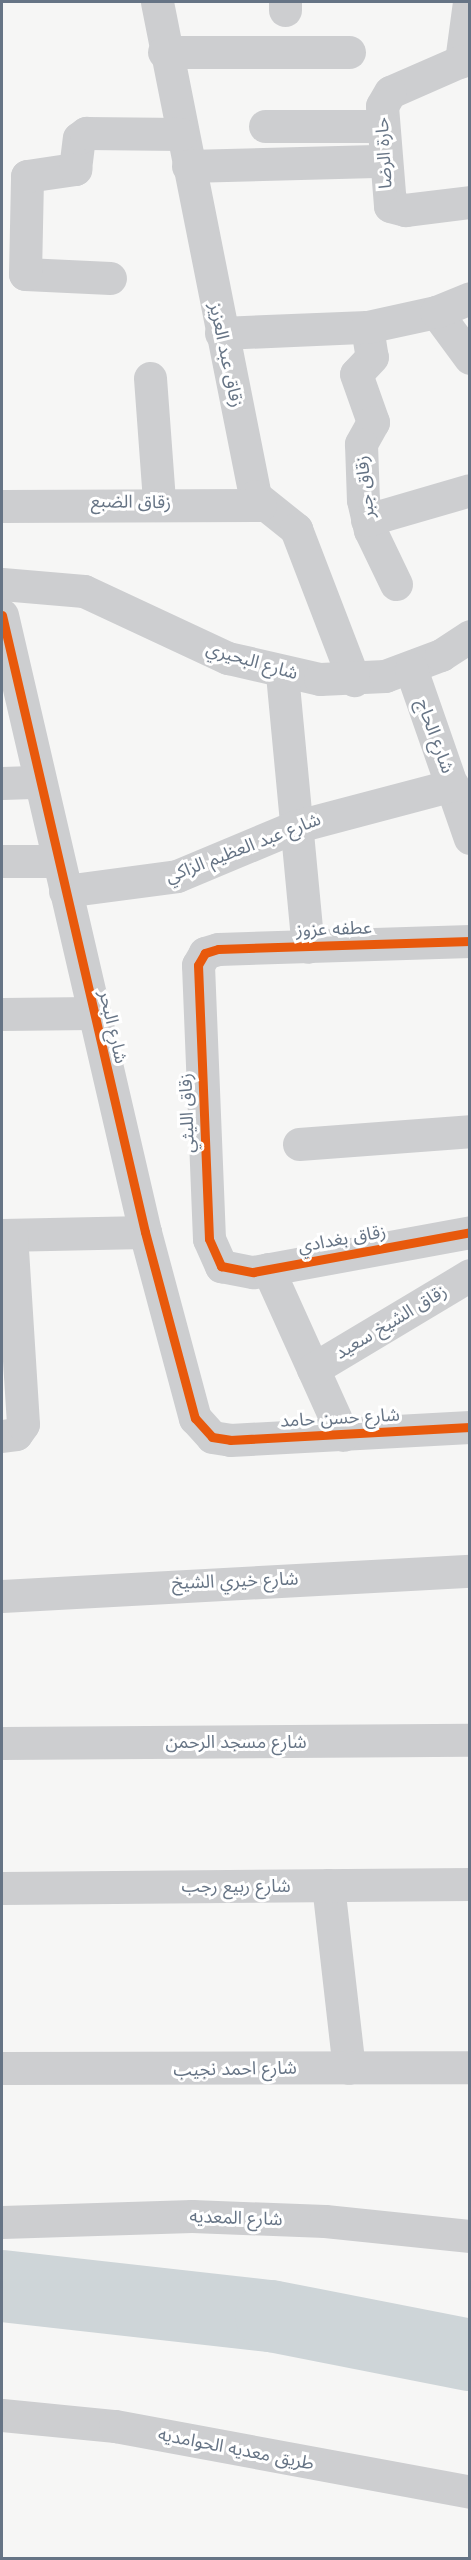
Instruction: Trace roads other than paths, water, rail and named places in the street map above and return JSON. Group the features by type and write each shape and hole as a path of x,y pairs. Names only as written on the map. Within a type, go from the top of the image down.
{"street":[{"name":"زقاق عبد العزيز","path":"156,2 221,333 260,505"},
{"name":"حارة الرضا","path":"469,2 464,57 387,94 383,126 387,200 394,209 470,202"},
{"path":"164,52 348,52"},
{"path":"266,126 383,126"},
{"path":"110,278 24,274 27,176 75,169 79,138 86,133 181,134"},
{"path":"188,166 384,161"},
{"path":"221,333 366,327 436,312 470,298"},
{"path":"436,312 470,358"},
{"name":"زقاق جبر","path":"366,327 372,357 356,374 374,422 360,453 366,520 396,584"},
{"path":"150,378 159,502"},
{"path":"366,520 470,490"},
{"name":"زقاق الضبع","path":"2,506 159,502 260,505"},
{"path":"260,505 296,529 354,680"},
{"name":"شارع البحيري","path":"2,584 84,591 118,602 207,650 282,674 354,680 411,669 470,636"},
{"name":"شارع البحر","path":"2,616 92,1013 145,1232 195,1418 212,1437"},
{"name":"شارع الحاج","path":"411,669 470,838"},
{"path":"282,674 294,827 308,947"},
{"path":"2,783 40,782"},
{"name":"شارع عبد العظيم الزاكي","path":"2,861 62,876 177,876 294,827 453,785"},
{"name":"عطفه عزوز","path":"201,956 218,949 470,941"},
{"name":"زقاق الليثي","path":"201,956 209,1239 221,1266"},
{"path":"2,1014 92,1013"},
{"path":"299,1144 470,1131"},
{"path":"2,1436 16,1434 23,1424 6,1235 145,1232"},
{"name":"زقاق بغدادي","path":"221,1266 236,1273 268,1269 470,1232"},
{"name":"زقاق الشيخ سعيد","path":"268,1269 343,1435"},
{"name":"زقاق الشيخ سعيد","path":"313,1369 470,1275"},
{"name":"شارع حسن حامد","path":"212,1437 343,1435 470,1427"},
{"name":"شارع خيري الشيخ","path":"2,1596 42,1589 470,1570"},
{"name":"شارع مسجد الرحمن","path":"2,1743 470,1740"},
{"name":"شارع ربيع رجب","path":"2,1888 470,1884"},
{"path":"328,1885 349,2068"},
{"name":"شارع احمد نجيب","path":"2,2068 470,2067"},
{"name":"شارع المعديه","path":"2,2222 192,2216 325,2221 470,2236"},
{"name":"طريق معديه الحوامديه","path":"2,2415 114,2426 470,2492"}],"waterway":[{"path":"2,2286 271,2316 470,2355"}]}
